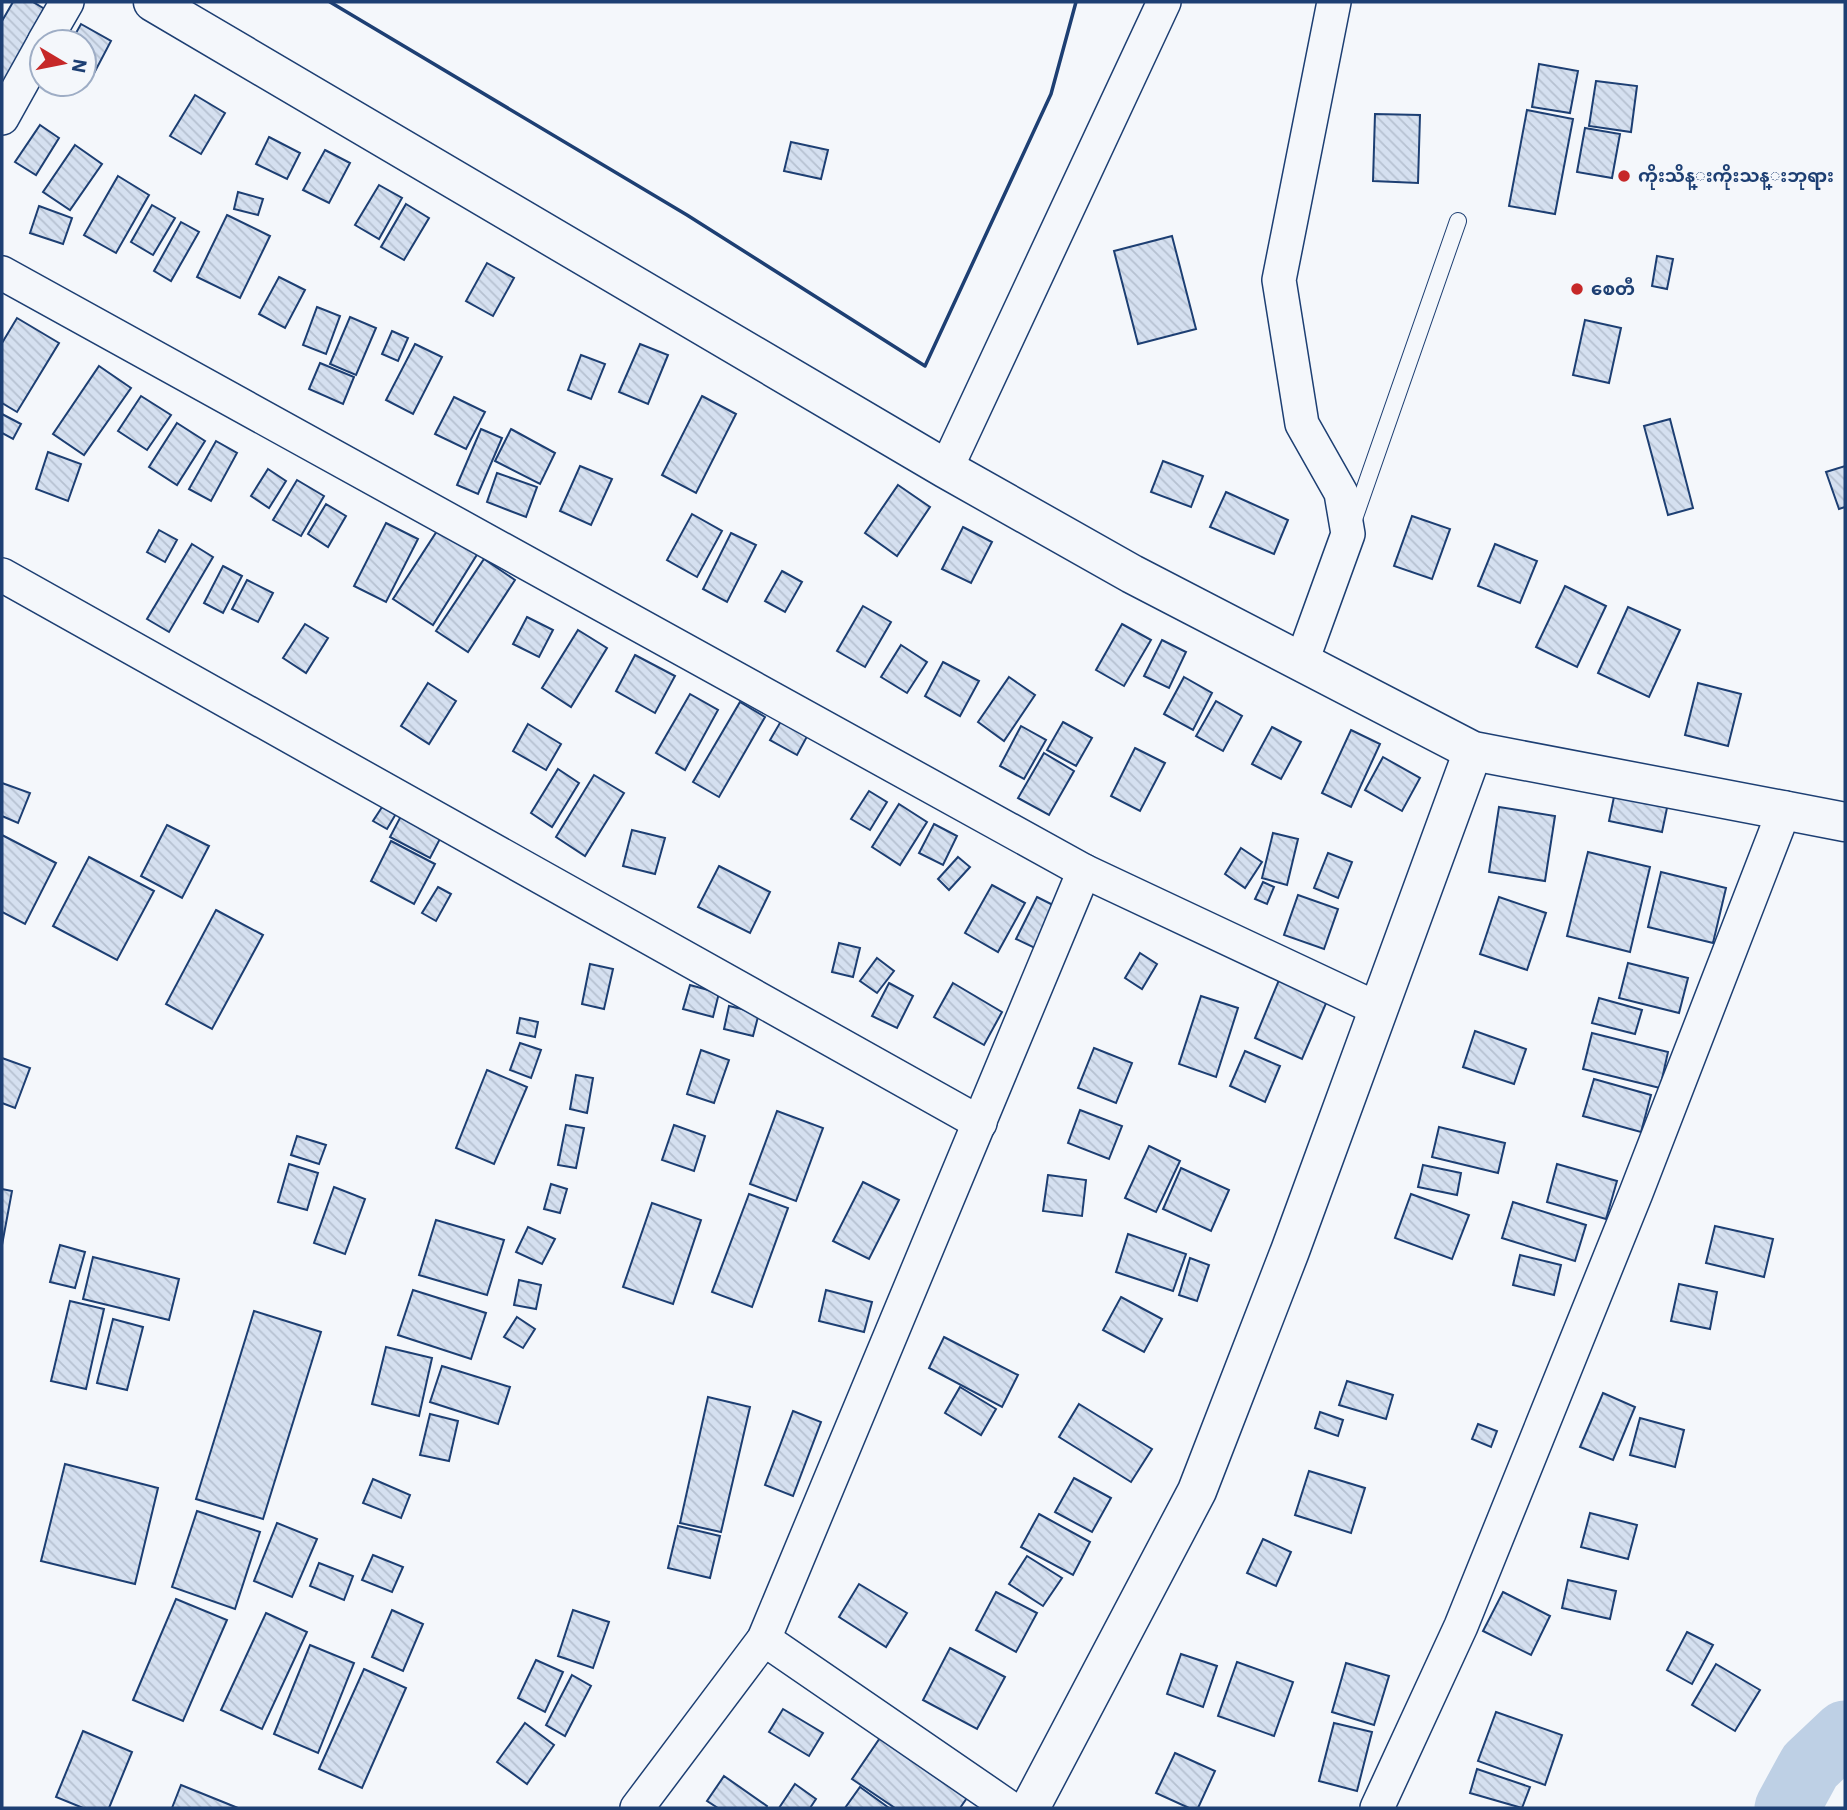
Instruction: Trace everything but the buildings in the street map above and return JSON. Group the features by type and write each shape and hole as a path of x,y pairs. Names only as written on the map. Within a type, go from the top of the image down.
{"street":[{"path":"52,28 67,2"},
{"path":"153,2 946,470 1132,574 1473,751 1786,808 1845,822"},
{"path":"946,470 1164,2"},
{"path":"1302,661 1348,534 1342,493 1301,424 1279,280 1334,2"},
{"path":"2,118 28,71"},
{"path":"2,273 1084,871 1380,1010"},
{"path":"2,575 981,1122"},
{"path":"1030,1808 1197,1491 1380,1010 1473,751"},
{"path":"1377,1808 1461,1626 1641,1180 1786,808"},
{"path":"636,1808 764,1639 1084,871"},
{"path":"764,1639 1010,1808"}],"lane":[{"path":"1348,534 1458,221"}],"waterway":[{"path":"1787,1808 1810,1766 1845,1733"}],"wall":[{"path":"330,2 687,215 925,366 1051,94 1076,2"}],"place":[{"name":"ကိုးသိန္းကိုးသန္းဘုရား","path":"1624,176"},
{"name":"စေတီ","path":"1577,289"}]}
